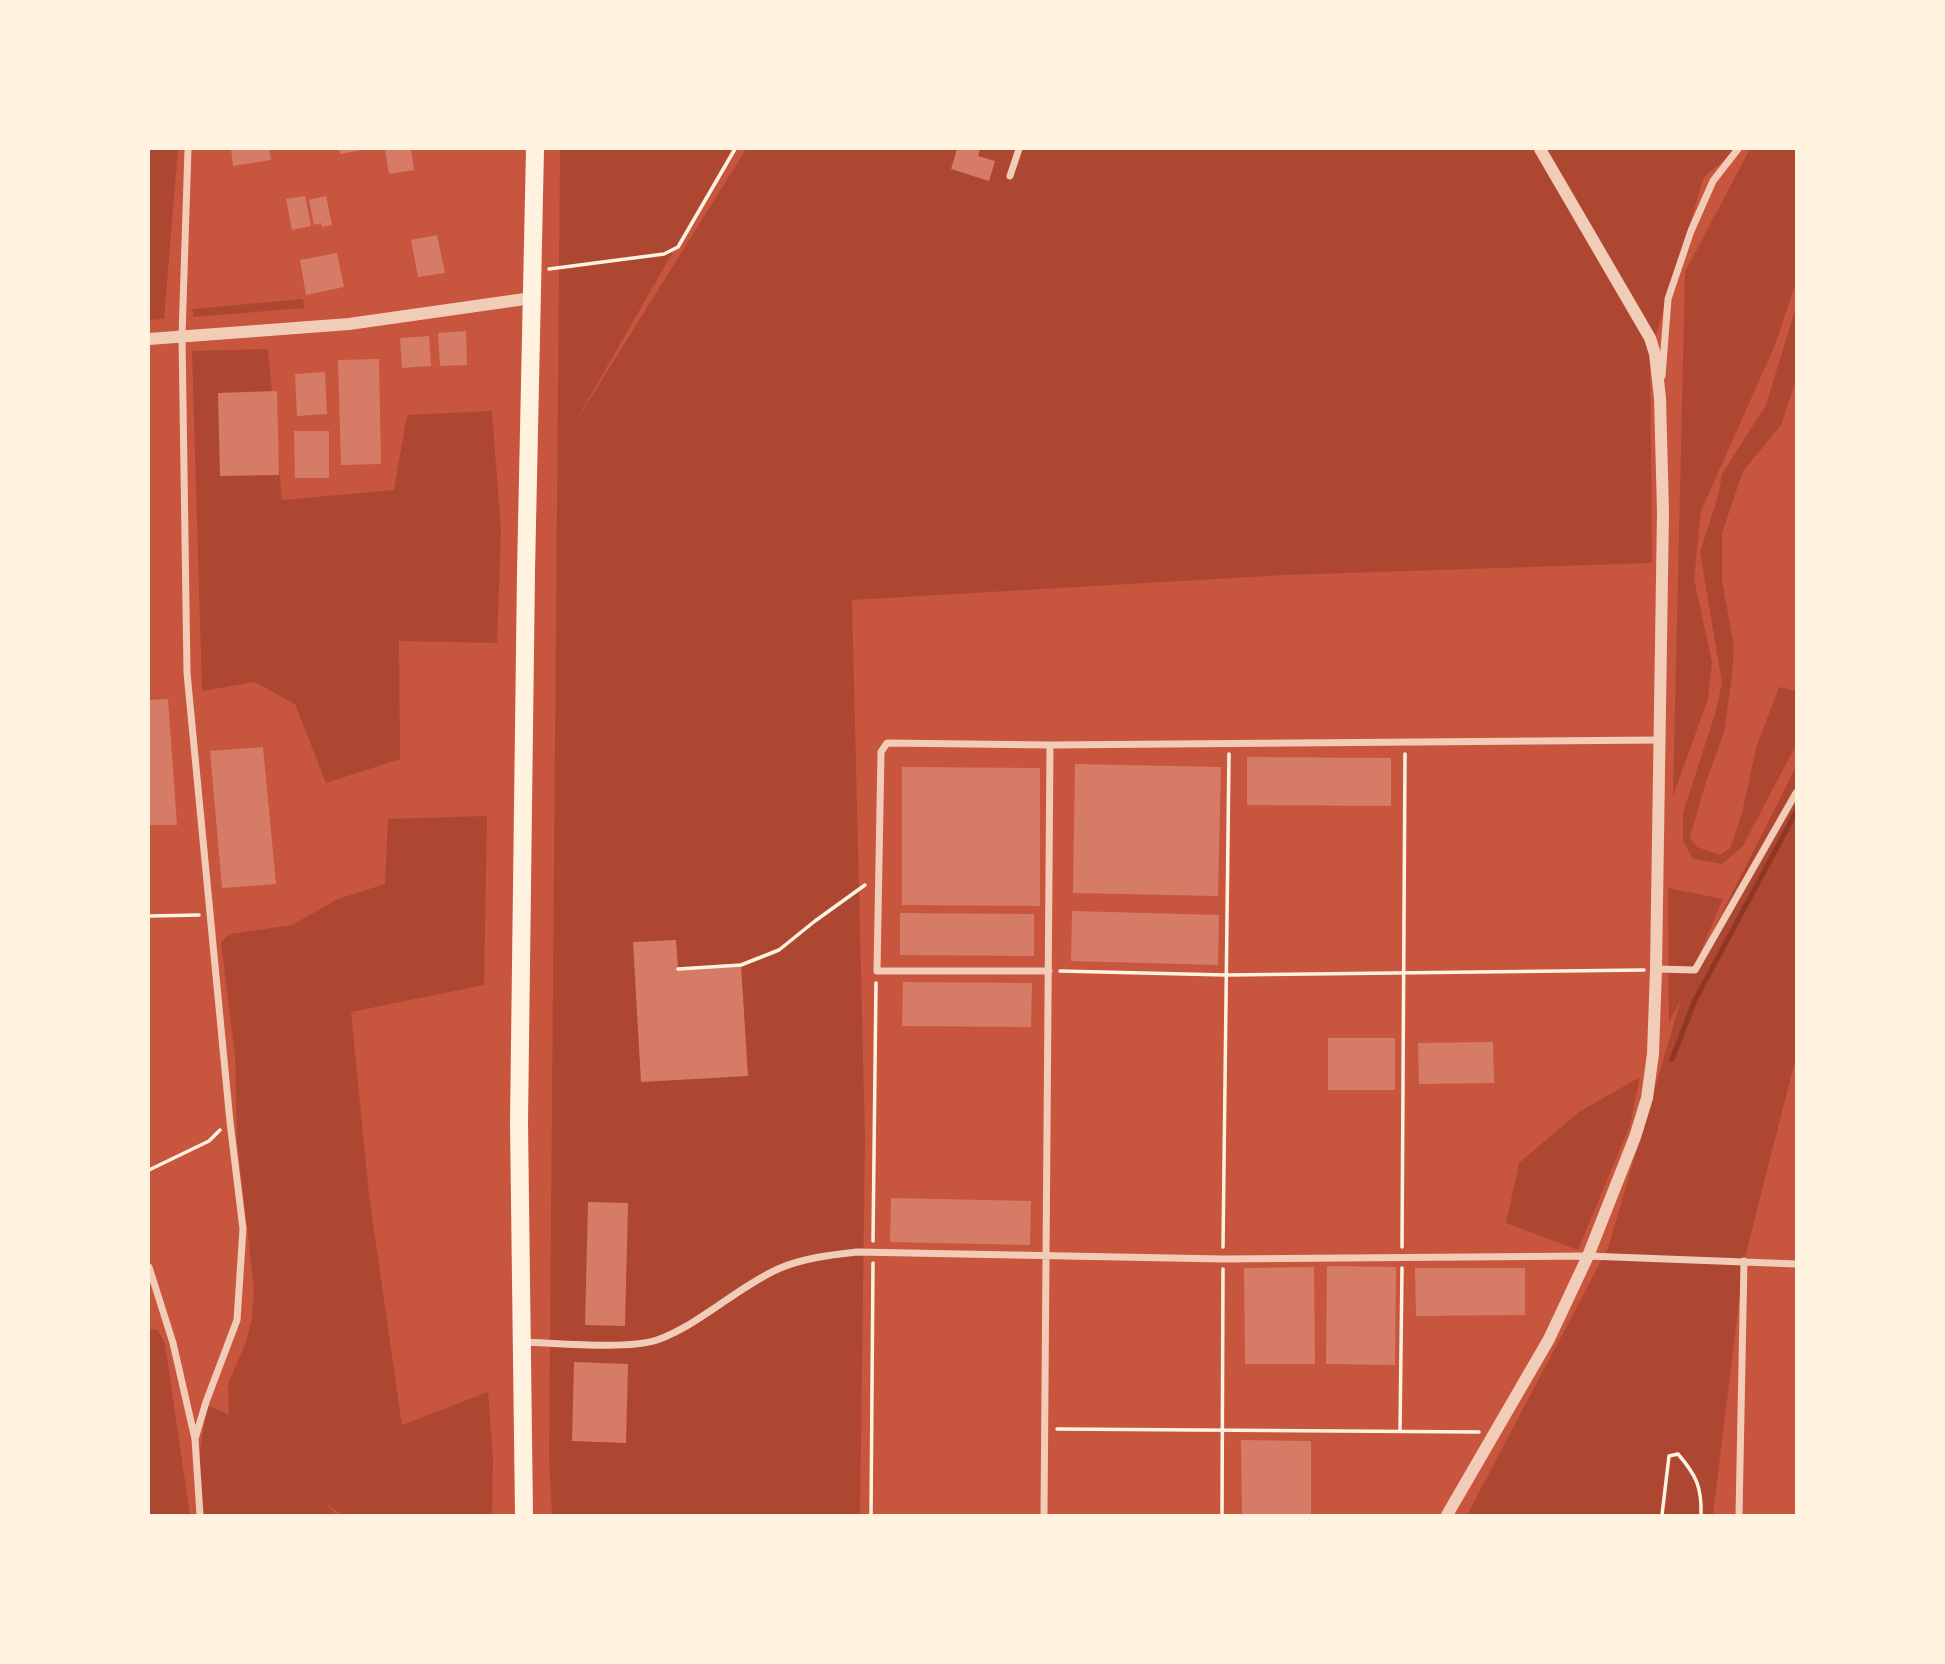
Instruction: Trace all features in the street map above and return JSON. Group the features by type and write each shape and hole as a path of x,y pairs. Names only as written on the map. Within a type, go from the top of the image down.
{"highway":[{"path":"524,1515 519,1122 535,149"}],"street":[{"path":"188,149 182,336 187,673 230,1122 243,1229 237,1320 195,1439"},
{"path":"1010,176 1019,149"},
{"path":"1447,1515 1549,1339 1588,1256 1635,1137 1647,1098 1653,1054 1663,512 1660,398 1655,354 1650,338 1540,149"},
{"path":"1660,398 1668,299 1691,231 1713,181 1738,149"},
{"path":"149,339 349,324 532,298"},
{"path":"1049,971 877,971 881,752 887,743 1050,745 1659,740"},
{"path":"1044,1515 1050,745"},
{"path":"1656,969 1696,970 1796,793"},
{"path":"522,1342 621,1345 656,1340 778,1269 815,1257 873,1252 1223,1259 1588,1256 1796,1264"},
{"path":"1740,1515 1744,1261"},
{"path":"149,1267 173,1343 195,1439 200,1515"}],"path":[{"path":"533,271 664,254 678,247 735,149"},
{"path":"1399,1431 1405,742"},
{"path":"1222,1515 1229,743"},
{"path":"678,969 741,965 779,950 815,920 878,876"},
{"path":"149,916 210,915"},
{"path":"1049,971 1226,975 1656,969"},
{"path":"871,1515 877,971"},
{"path":"149,1170 209,1140 230,1122"},
{"path":"1045,1430 1496,1432"},
{"path":"1662,1515 1669,1456 1678,1454 1693,1472 1702,1496 1701,1515"}],"shaded area":[{"path":"149,149 178,149 164,319 149,320"},
{"path":"560,149 732,149 573,426 746,149 1737,149 1704,177 1650,355 1652,563 1285,575 852,600 865,1138 860,1515 552,1515 549,1457"},
{"path":"1750,149 1796,149 1796,282 1775,345 1701,511 1694,579 1712,662 1708,699 1673,796 1685,272"},
{"path":"303,299 304,308 194,317 192,309"},
{"path":"1796,307 1796,380 1781,425 1743,471 1722,533 1722,581 1734,646 1732,677 1724,732 1690,838 1697,847 1720,855 1730,848 1742,813 1756,748 1779,687 1796,691 1796,745 1743,846 1722,864 1693,859 1683,841 1683,813 1715,714 1722,683 1700,552 1719,493 1722,474 1766,405"},
{"path":"268,349 282,500 394,490 407,415 492,411 501,532 497,643 399,641 400,759 326,783 295,704 255,682 202,691 192,351"},
{"path":"1796,767 1796,1057 1744,1261 1713,1515 1467,1515 1608,1248 1681,999 1669,1023 1668,888 1723,899 1691,974"},
{"path":"487,816 484,985 351,1012 369,1195 402,1425 488,1392 493,1457 492,1515 342,1515 323,1501 337,1515 204,1515 199,1458 207,1405 229,1415 228,1384 245,1345 252,1319 254,1288 237,1141 235,1056 221,942 230,934 292,925 338,899 385,884 388,819"},
{"path":"1640,1077 1630,1125 1578,1250 1506,1223 1519,1163 1579,1112"},
{"path":"149,1329 158,1330 165,1344 190,1515 149,1515"}],"building":[{"path":"231,149 269,149 271,160 233,166"},
{"path":"339,149 361,149 362,150 340,154"},
{"path":"385,149 411,149 414,170 389,174"},
{"path":"957,149 980,149 978,156 995,161 989,181 951,169"},
{"path":"305,196 311,226 292,230 286,199"},
{"path":"326,196 332,225 314,225 309,200"},
{"path":"437,235 445,273 418,277 411,240"},
{"path":"337,253 344,287 306,295 300,260"},
{"path":"466,331 467,365 440,366 438,333"},
{"path":"429,336 431,366 402,368 400,338"},
{"path":"379,359 381,464 341,465 338,360"},
{"path":"325,372 327,414 297,416 295,374"},
{"path":"277,391 279,475 220,476 218,393"},
{"path":"294,431 329,431 329,478 295,478"},
{"path":"168,699 177,825 149,825 149,700"},
{"path":"263,747 276,884 222,888 210,751"},
{"path":"1247,757 1391,758 1391,806 1247,805"},
{"path":"1075,764 1221,767 1218,896 1073,893"},
{"path":"902,767 1040,768 1040,906 902,905"},
{"path":"1072,911 1219,915 1218,965 1071,961"},
{"path":"900,913 1034,914 1034,956 900,955"},
{"path":"676,940 678,969 741,965 748,1076 641,1082 633,942"},
{"path":"903,982 1032,983 1031,1027 902,1026"},
{"path":"1328,1038 1395,1038 1395,1090 1328,1090"},
{"path":"1493,1042 1494,1083 1419,1084 1418,1043"},
{"path":"891,1198 1031,1201 1030,1245 890,1242"},
{"path":"588,1202 628,1203 625,1326 585,1325"},
{"path":"1327,1266 1396,1267 1395,1365 1326,1364"},
{"path":"1314,1267 1315,1364 1245,1364 1244,1268"},
{"path":"1415,1268 1525,1268 1525,1315 1416,1316"},
{"path":"574,1362 628,1364 626,1443 572,1441"},
{"path":"1241,1440 1311,1441 1311,1515 1242,1515"}],"waterway":[{"path":"1672,1059 1695,1000 1796,812"}]}
